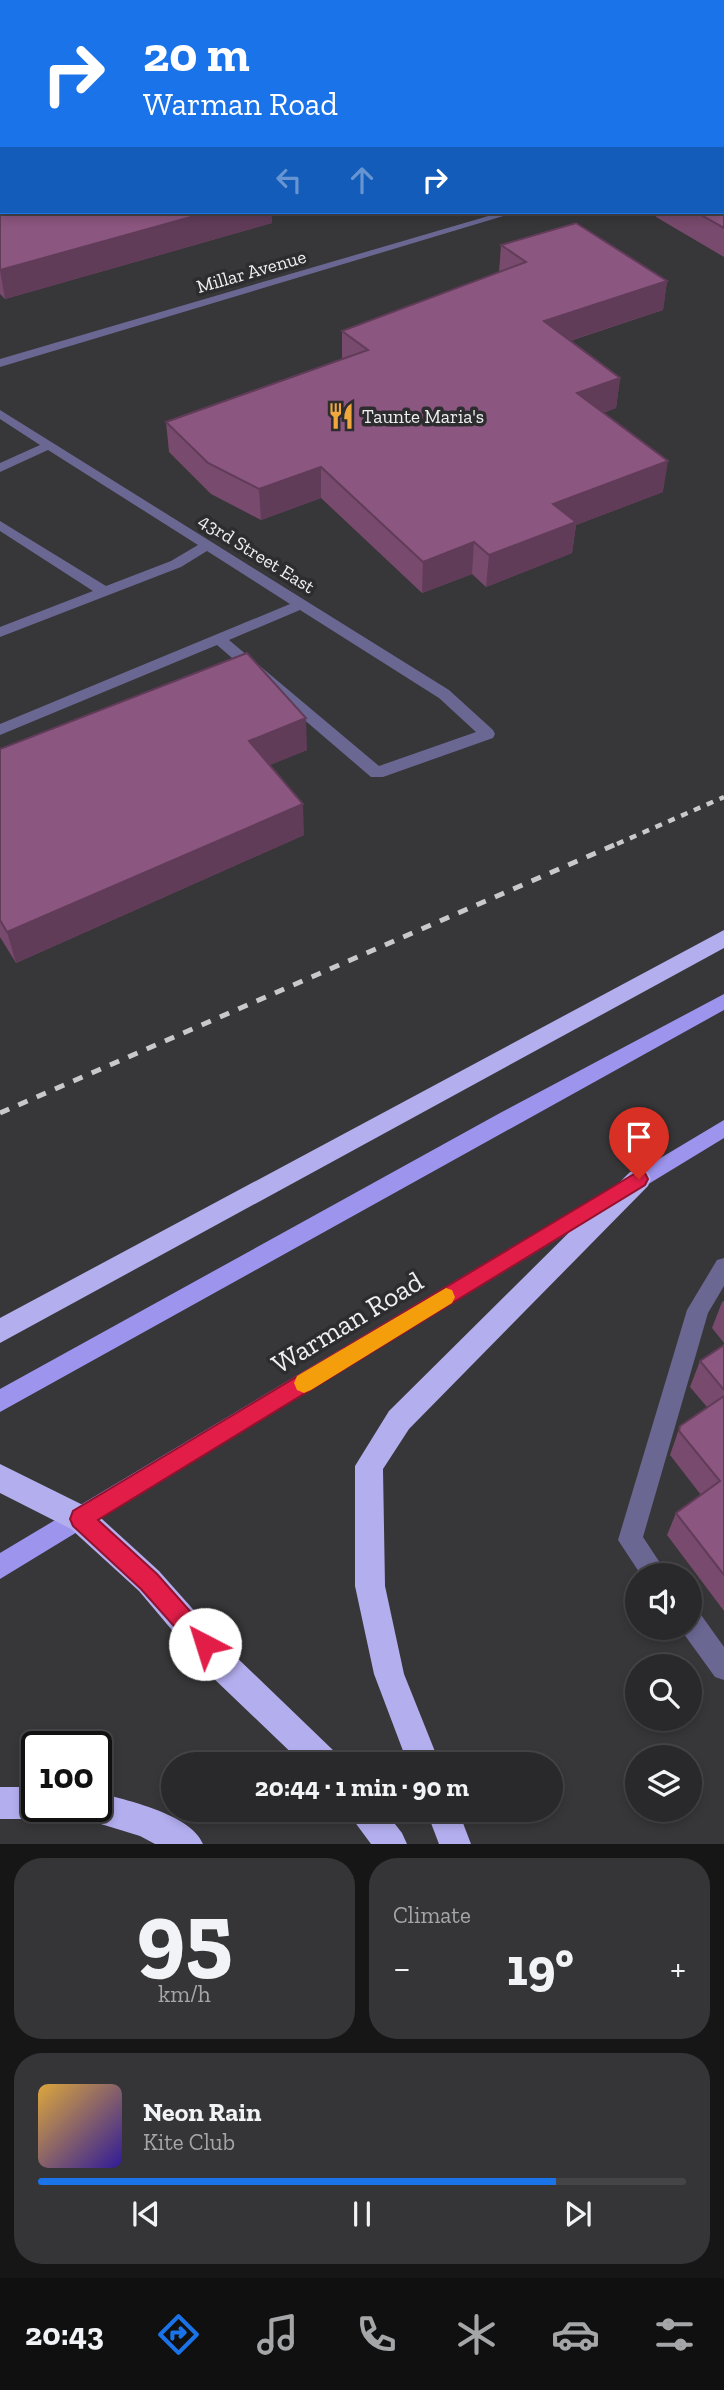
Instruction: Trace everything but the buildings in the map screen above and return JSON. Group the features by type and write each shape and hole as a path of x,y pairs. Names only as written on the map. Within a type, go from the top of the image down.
{"highway":[{"path":"0,1331 724,938"},
{"path":"419,1752 389,1674 370,1586 369,1466 399,1420 639,1179"},
{"path":"0,1478 81,1519 149,1581 220,1663 313,1752"},
{"path":"0,1803 21,1803"},
{"path":"112,1812 146,1822 187,1844"},
{"path":"374,1822 391,1844"},
{"path":"447,1822 456,1844"}],"main road":[{"path":"0,1401 724,1001"},
{"name":"Warman Road","path":"0,1567 724,1128"}],"street":[{"name":"Millar Avenue","path":"0,363 505,214"},
{"name":"43rd Street East","path":"0,414 444,694 486,734 377,773 219,639"},
{"path":"0,468 49,445"},
{"path":"0,525 105,592"},
{"path":"0,632 176,564 207,545"},
{"path":"0,730 302,604"},
{"path":"647,1563 630,1540 698,1310 724,1268"},
{"path":"702,1638 724,1668"}],"railway":[{"path":"617,844 724,797"},
{"path":"0,1113 621,842"}],"slow traffic":[{"path":"304,1383 446,1297"}],"place":[{"name":"Taunte Maria's","path":"341,416"}],"route":[{"path":"205,1644 149,1581 81,1519 639,1179"}]}
